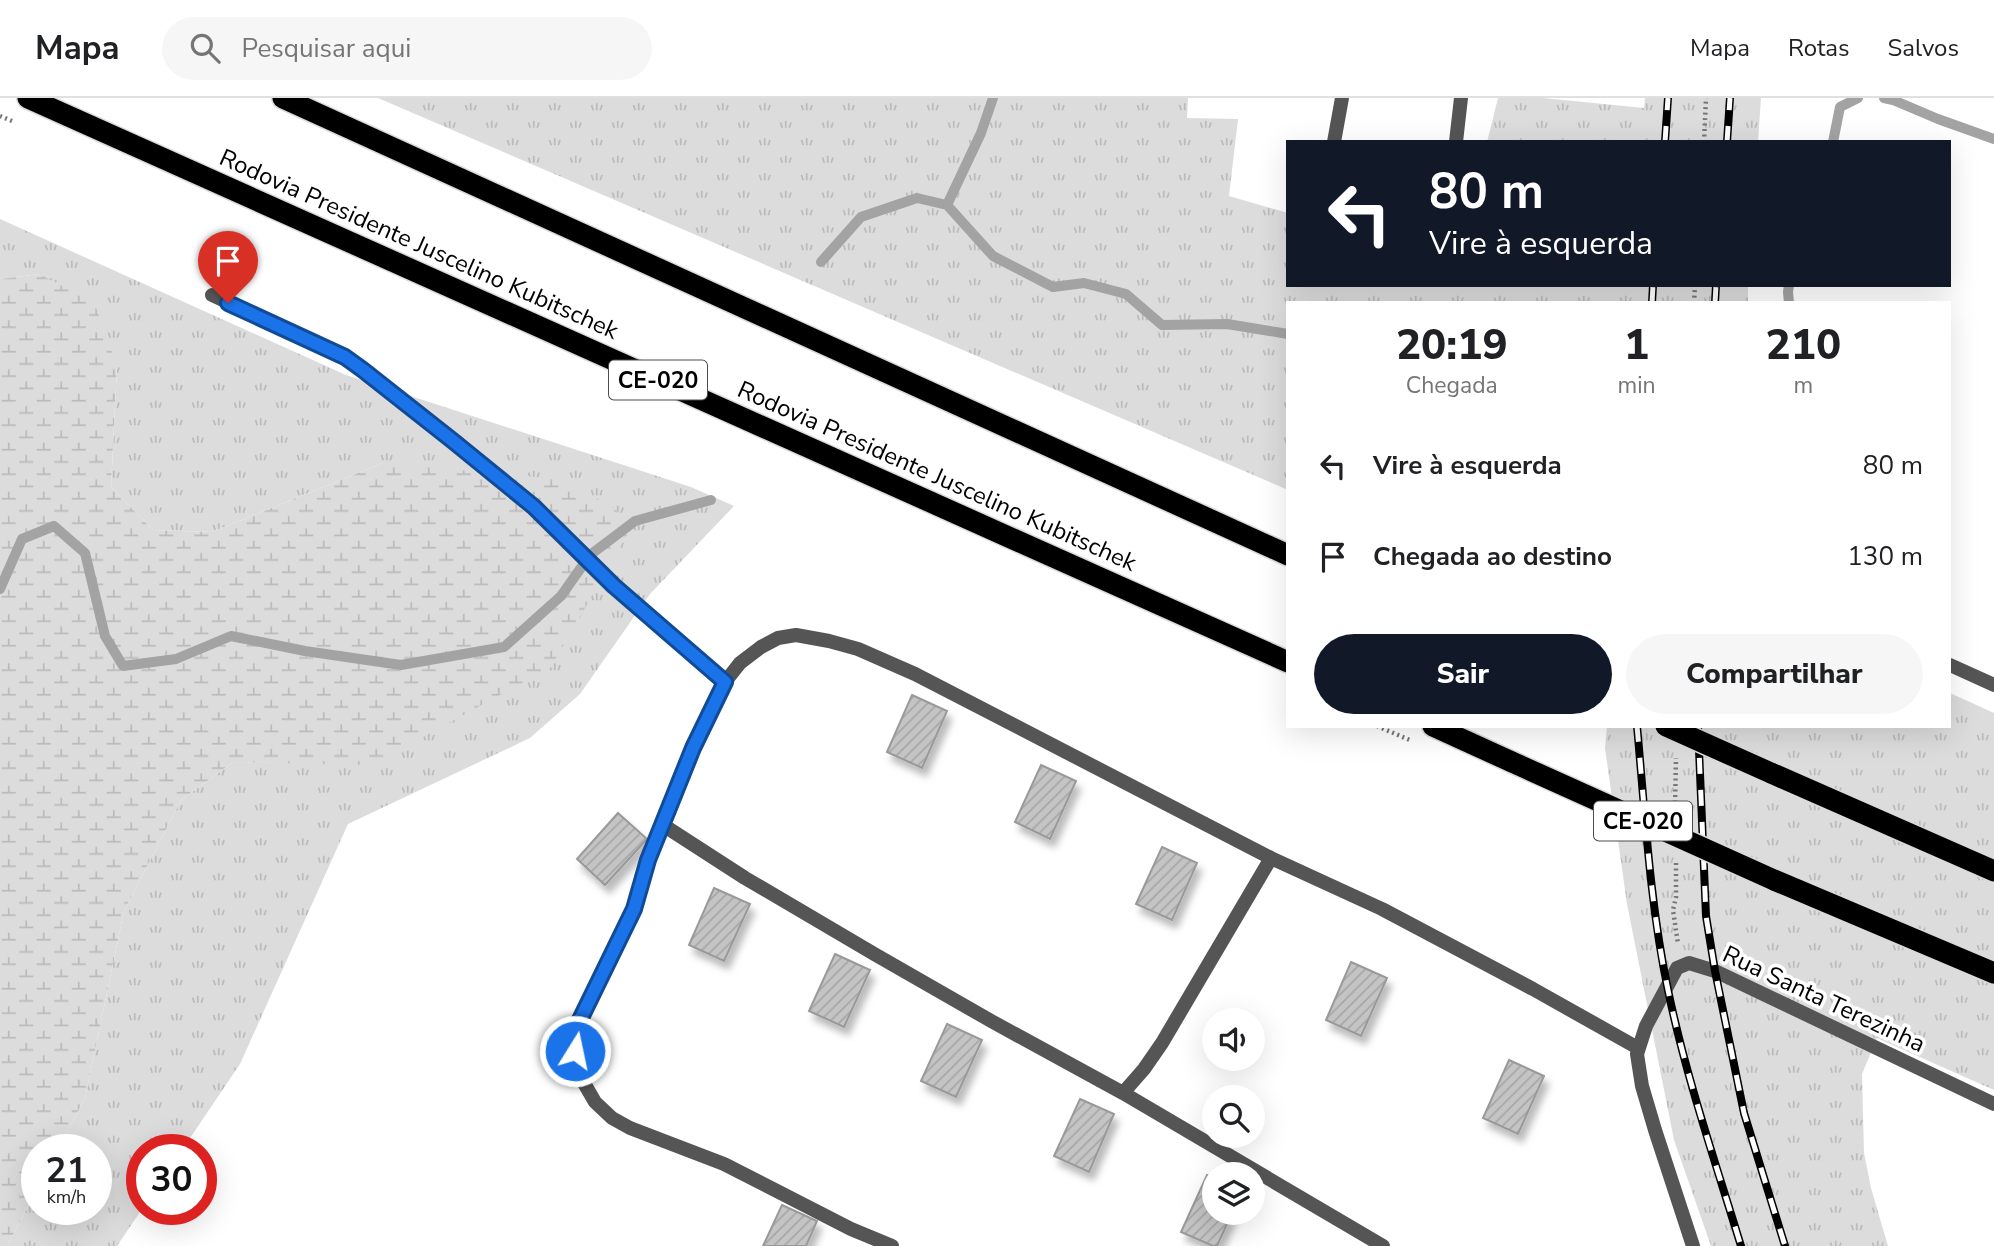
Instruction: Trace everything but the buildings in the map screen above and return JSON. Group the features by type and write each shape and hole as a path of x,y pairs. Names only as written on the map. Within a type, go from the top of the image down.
{"highway":[{"name":"Rodovia Presidente Juscelino Kubitschek","path":"28,98 1286,661"},
{"path":"283,98 1286,554"},
{"name":"CE-020","path":"1437,728 1774,880 1994,973"},
{"path":"1670,728 1994,871"}],"street":[{"path":"1334,140 1342,98"},
{"path":"1456,140 1461,98"},
{"path":"212,295 345,357 534,507 614,586 725,682"},
{"path":"892,1246 851,1229 724,1164 630,1128 612,1118 596,1102 578,1068 575,1051 576,1028 634,909 648,860 693,748 725,682 740,663 778,638 796,635 829,641 858,649 915,674 1271,858 1382,909 1638,1048 1642,1086 1693,1246"},
{"path":"1951,665 1994,685"},
{"path":"663,825 745,878 934,989 1123,1093 1383,1246"},
{"path":"1123,1093 1162,1043 1271,858"},
{"name":"Rua Santa Terezinha","path":"1638,1048 1646,1026 1677,968 1689,963 1715,971 1994,1104"}],"path":[{"path":"1704,140 1706,98"}],"green space":[{"path":"378,98 1188,98 1187,118 1238,119 1229,196 1286,212 1286,287 1748,287 1748,301 1286,301 1286,489"},
{"path":"1498,98 1543,98 1644,108 1645,98 1761,98 1758,140 1488,140"},
{"path":"0,219 346,375 691,487 734,506 650,594 580,694 530,738 348,824 240,1064 193,1134 126,1134 126,1225 131,1225 117,1246 7,1246 21,1219 21,1225 112,1225 112,1134 66,1134 85,1098 124,911 181,800 233,762 372,764 383,463 212,532 153,530 111,487 117,366 39,274 0,279"},
{"path":"39,274 94,302 117,366 111,487 153,530 212,532 383,463 566,480 635,521 551,667 372,765 233,762 181,800 124,911 85,1098 66,1134 21,1134 21,1219 7,1246 0,1246 0,279"},
{"path":"1951,693 1994,713 1994,1090 1877,1038 1862,1074 1864,1153 1888,1246 1711,1246 1674,1140 1627,904 1605,748 1607,728 1951,728"}],"waterway":[{"path":"947,205 981,133 993,98"},
{"path":"1833,140 1840,107 1858,98"},
{"path":"1884,98 1994,139"},
{"path":"821,262 861,217 917,198 947,205 993,256 1053,287 1084,283 1126,294 1162,325 1227,324 1286,334"},
{"path":"1789,287 1789,301"},
{"path":"0,589 22,539 54,526 85,553 105,636 123,666 176,659 231,636 305,651 401,665 504,647 561,596 590,555 635,521 711,500"}],"railway":[{"path":"1665,140 1668,98"},
{"path":"1727,140 1730,98"},
{"path":"1652,301 1653,287"},
{"path":"1715,301 1716,287"},
{"path":"1637,728 1652,892 1668,990 1692,1087 1741,1246"},
{"path":"1698,728 1706,916 1715,971 1744,1113 1785,1246"}],"route":[{"path":"228,303 345,357 363,370 534,507 614,586 725,682 693,748 648,860 634,909 576,1028 575,1051"}]}
